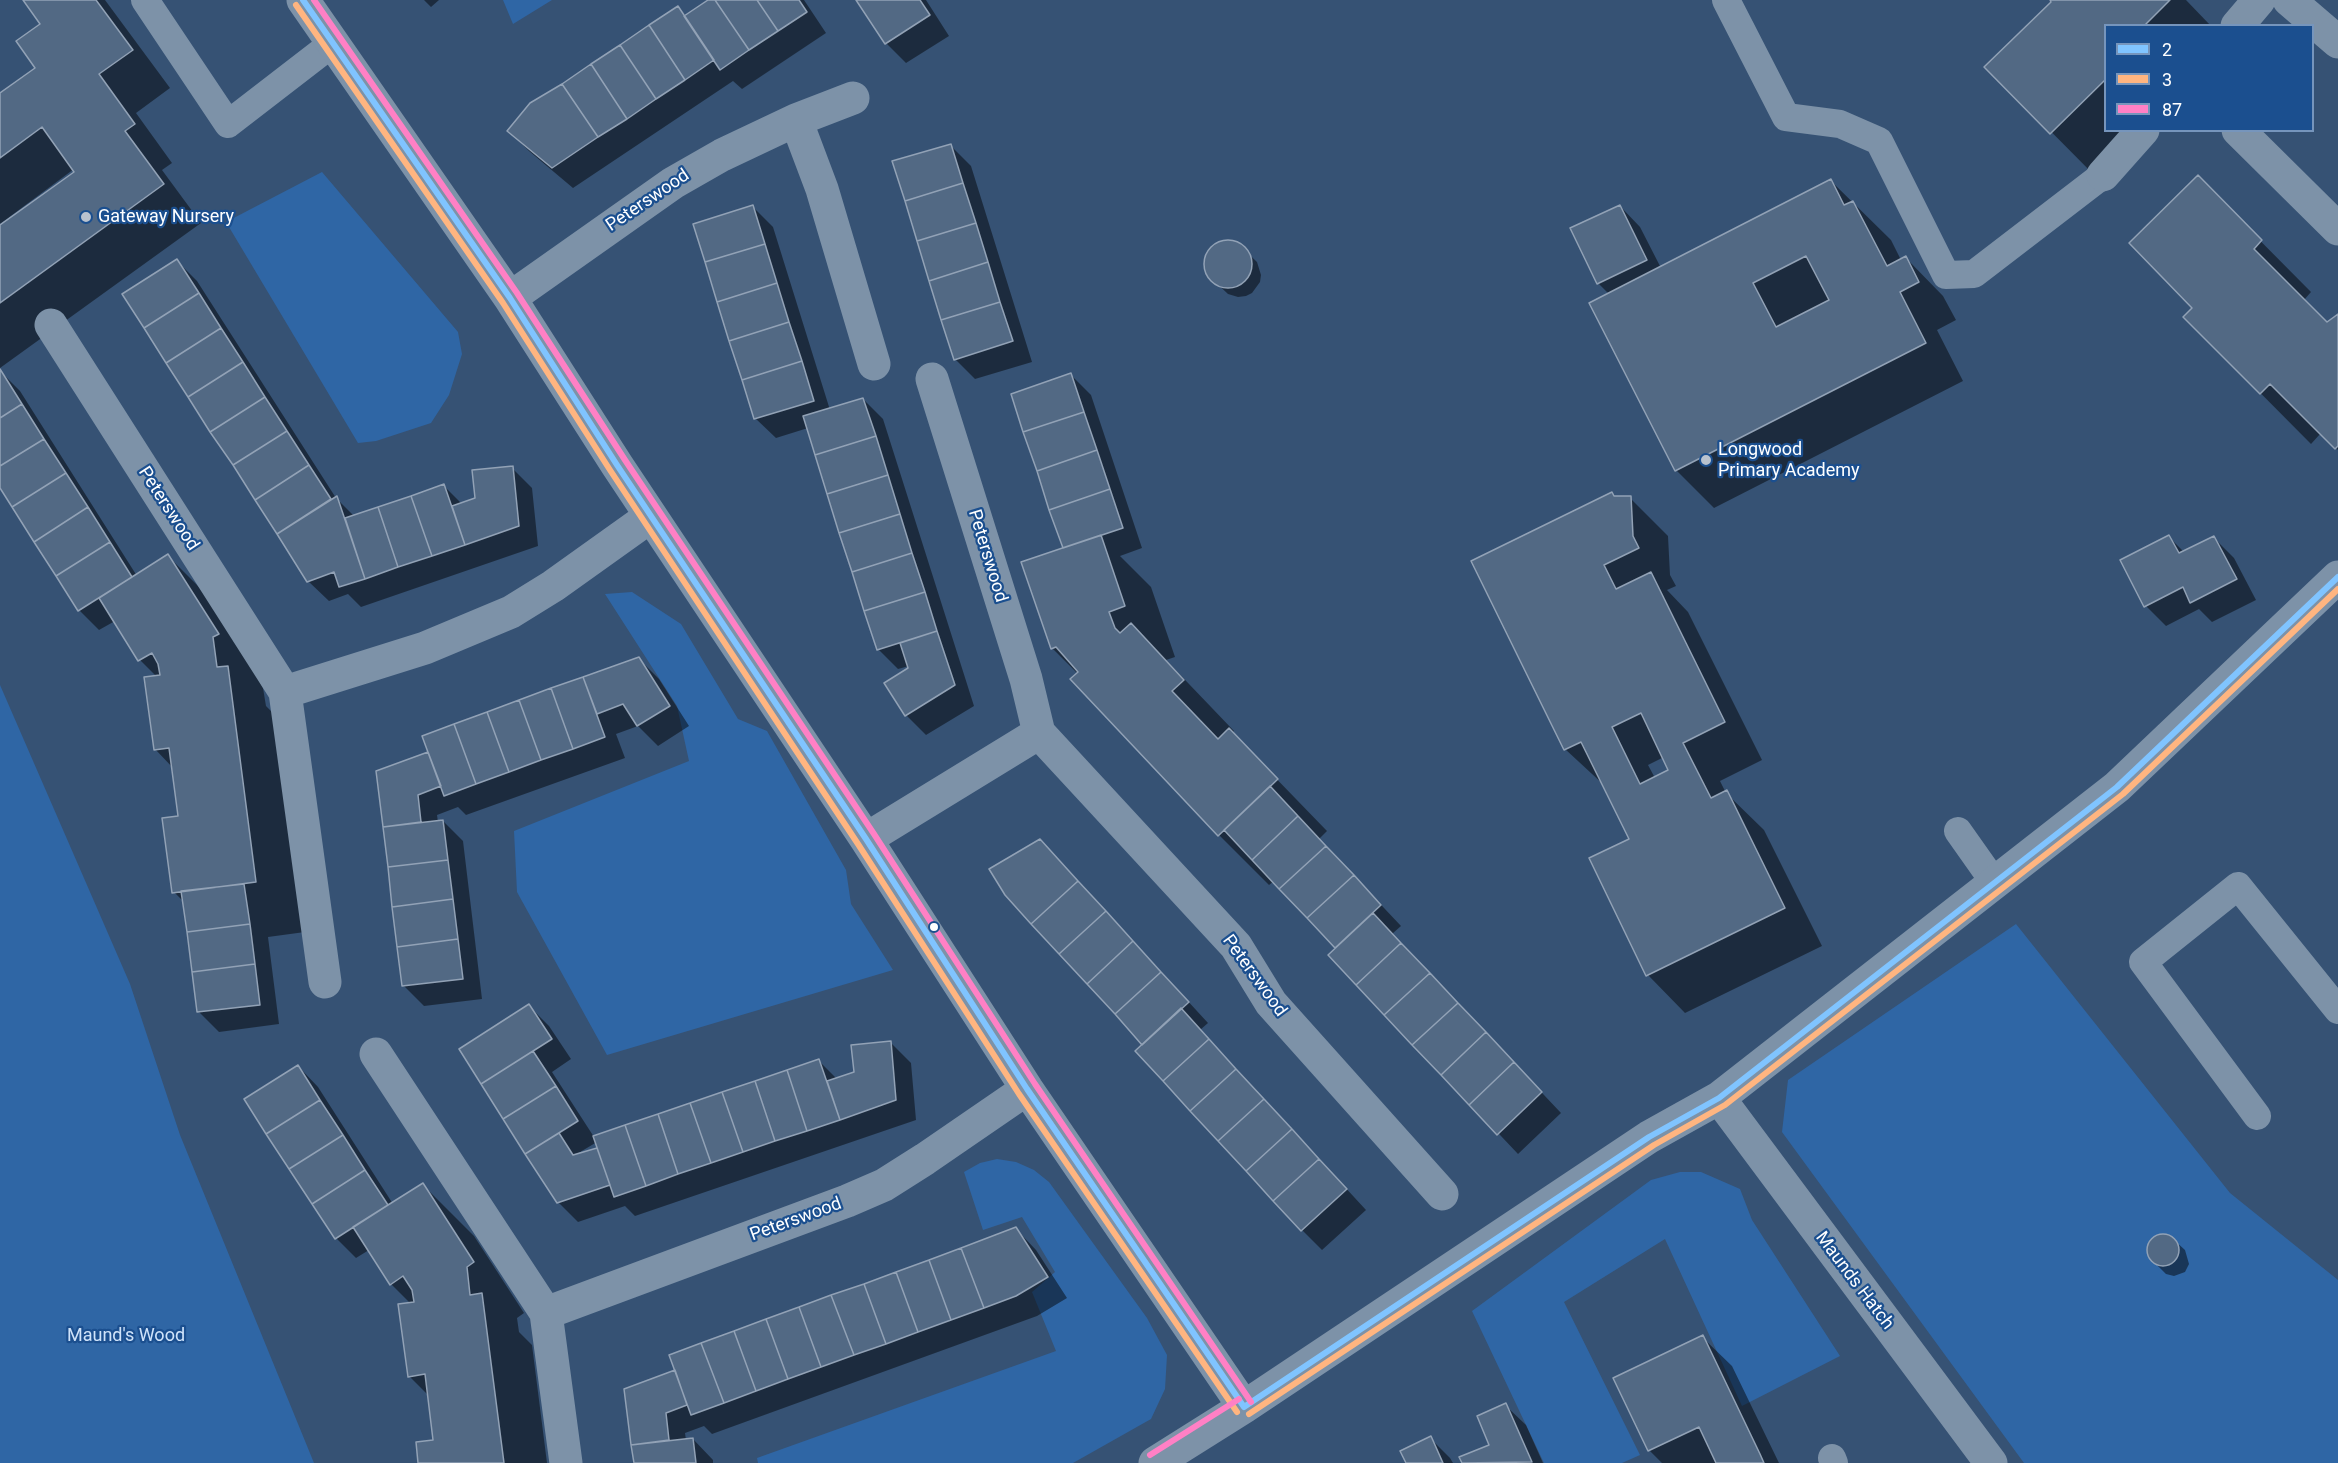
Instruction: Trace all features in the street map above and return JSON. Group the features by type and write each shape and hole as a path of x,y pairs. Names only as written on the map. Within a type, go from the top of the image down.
{"street":[{"path":"303,0 510,298 651,516 866,839 1027,1089 1244,1407"},
{"path":"2238,24 2259,0"},
{"path":"2289,0 2338,42"},
{"name":"Peterswood","path":"510,298 673,183 722,155 796,120 853,98"},
{"path":"796,120 822,189 874,364"},
{"path":"2103,175 2141,132"},
{"path":"2240,132 2338,229"},
{"name":"Peterswood","path":"51,325 285,692 325,982"},
{"name":"Peterswood","path":"932,379 1026,679 1039,733 1236,946 1271,1003 1442,1194"},
{"path":"285,692 425,648 511,612 553,586 651,516"},
{"path":"1155,1463 1244,1407 1649,1137 1719,1098 2117,787 2338,577"},
{"path":"866,839 1039,733"},
{"path":"376,1054 546,1313 566,1463"},
{"name":"Peterswood","path":"546,1313 874,1189 925,1160 1027,1089"},
{"name":"Maunds Hatch","path":"1719,1098 1991,1463"}],"lane":[{"path":"145,0 228,124 333,44"},
{"path":"1726,0 1786,117 1840,124 1879,141 1946,275 1974,274 2103,175"},
{"path":"1958,831 1994,882"},
{"path":"2257,1116 2143,962 2238,886 2338,1010"}],"green space":[{"path":"503,0 552,0 513,24"},
{"path":"322,172 458,332 462,354 449,395 431,423 376,441 358,443 226,222"},
{"path":"632,592 681,624 738,719 767,731 846,870 851,904 893,970 607,1055 517,892 514,831 689,761 677,706 605,594"},
{"name":"Maund's Wood","path":"0,685 130,984 180,1135 314,1463 0,1463"},
{"path":"2016,924 2230,1193 2338,1280 2338,1463 2024,1463 1782,1132 1788,1080"},
{"path":"997,1159 1016,1162 1034,1170 1049,1182 1147,1318 1167,1355 1165,1389 1151,1419 1073,1463 758,1463 757,1458 1056,1351 1032,1292 1055,1272 1022,1217 983,1230 964,1172 980,1163"},
{"path":"1680,1172 1701,1172 1740,1189 1752,1220 1840,1356 1742,1406 1665,1239 1564,1302 1640,1455 1622,1463 1544,1463 1472,1311 1651,1180"}],"building":[{"path":"23,0 96,0 133,50 99,74 135,124 125,131 164,184 0,303 0,225 74,172 42,127 0,158 0,93 35,68 16,41 40,24"},
{"path":"708,0 715,0 749,50 720,70 684,16"},
{"path":"715,0 757,0 778,31 749,50"},
{"path":"757,0 799,0 807,12 778,31"},
{"path":"856,0 920,0 930,15 885,44"},
{"path":"2050,0 2170,0 2146,24 2104,24 2104,81 2050,134 1984,67 2051,2"},
{"path":"678,6 714,60 685,80 649,25"},
{"path":"649,25 685,80 656,99 620,45"},
{"path":"620,45 656,99 627,119 591,64"},
{"path":"591,64 627,119 598,137 562,84"},
{"path":"562,84 598,137 552,168 507,131 530,103"},
{"path":"951,144 963,183 905,201 892,161"},
{"path":"2198,175 2262,240 2254,249 2327,322 2338,314 2338,446 2335,449 2270,384 2260,394 2183,317 2192,308 2129,243"},
{"path":"1831,179 1844,205 1853,201 1887,266 1906,256 1919,282 1900,292 1926,343 1675,471 1589,303","holes":["1806,256 1829,300 1776,327 1753,283"]},
{"path":"963,183 976,223 917,241 905,201"},
{"path":"753,205 765,244 705,262 693,224"},
{"path":"1620,205 1647,260 1597,284 1570,228"},
{"path":"976,223 988,262 929,281 917,241"},
{"path":"1228,240 1245,247 1252,264 1245,281 1228,288 1211,281 1204,264 1211,247"},
{"path":"765,244 777,283 717,302 705,262"},
{"path":"177,259 199,293 144,328 122,294"},
{"path":"988,262 1000,302 941,320 929,281"},
{"path":"777,283 789,322 729,341 717,302"},
{"path":"199,293 221,328 166,363 144,328"},
{"path":"1000,302 1013,341 954,360 941,320"},
{"path":"789,322 802,361 742,380 729,341"},
{"path":"221,328 243,362 188,397 166,363"},
{"path":"802,361 814,401 754,419 742,380"},
{"path":"243,362 265,397 210,432 188,397"},
{"path":"0,369 22,404 0,418"},
{"path":"1071,373 1084,412 1023,432 1011,394"},
{"path":"265,397 287,431 233,465 210,432"},
{"path":"863,398 876,436 815,455 803,416"},
{"path":"22,404 44,439 0,466 0,418"},
{"path":"1084,412 1097,450 1037,471 1023,432"},
{"path":"287,431 309,465 255,500 233,465"},
{"path":"876,436 888,475 827,494 815,455"},
{"path":"44,439 66,473 12,507 0,488 0,466"},
{"path":"1097,450 1110,489 1049,510 1037,471"},
{"path":"309,465 331,499 277,534 255,500"},
{"path":"513,466 519,526 465,545 452,506 475,498 472,470"},
{"path":"66,473 88,507 34,542 12,507"},
{"path":"888,475 900,514 839,533 827,494"},
{"path":"444,484 465,545 432,556 411,496"},
{"path":"1110,489 1123,528 1063,548 1049,510"},
{"path":"1612,492 1614,496 1631,496 1633,536 1639,548 1604,565 1616,589 1651,572 1725,722 1683,743 1711,798 1727,790 1785,908 1646,976 1589,858 1629,839 1581,742 1564,750 1471,561","holes":["1641,713 1668,770 1640,784 1612,727"]},
{"path":"337,496 365,579 339,587 334,572 307,582 277,534"},
{"path":"411,496 432,556 398,567 378,507"},
{"path":"88,507 110,542 56,576 34,542"},
{"path":"378,507 398,567 365,579 345,518"},
{"path":"900,514 912,553 852,572 839,533"},
{"path":"1101,535 1125,606 1109,612 1115,628 1120,633 1131,623 1184,680 1172,691 1218,739 1229,728 1278,779 1218,836 1070,679 1078,672 1056,647 1051,649 1021,562"},
{"path":"2169,535 2179,553 2214,536 2237,579 2190,603 2183,587 2144,607 2120,560"},
{"path":"110,542 132,577 78,611 56,576"},
{"path":"912,553 925,592 864,611 852,572"},
{"path":"168,554 219,634 213,637 217,667 228,666 256,882 172,893 162,818 178,816 169,748 154,750 144,677 160,675 158,664 152,653 138,661 99,598"},
{"path":"925,592 937,631 877,650 864,611"},
{"path":"937,631 955,685 905,716 884,683 908,668 900,643"},
{"path":"639,657 670,706 637,726 623,704 597,714 583,677"},
{"path":"583,677 605,737 573,749 551,688"},
{"path":"551,688 573,749 541,760 519,700"},
{"path":"519,700 541,760 509,772 487,712"},
{"path":"487,712 509,772 476,784 454,724"},
{"path":"454,724 476,784 444,796 422,736"},
{"path":"428,752 441,786 418,795 421,822 383,827 376,771"},
{"path":"1270,786 1298,816 1252,860 1224,830"},
{"path":"1298,816 1326,846 1279,889 1252,860"},
{"path":"443,820 448,860 388,867 383,827"},
{"path":"1040,839 1078,881 1031,924 1005,895 989,869"},
{"path":"1326,846 1354,875 1307,918 1279,889"},
{"path":"448,860 453,899 392,907 388,867"},
{"path":"1354,875 1381,905 1335,948 1307,918"},
{"path":"1078,881 1106,911 1059,954 1031,924"},
{"path":"244,884 250,924 187,932 181,891"},
{"path":"453,899 458,939 397,947 392,907"},
{"path":"1106,911 1133,941 1087,984 1059,954"},
{"path":"1373,913 1401,943 1356,985 1328,955"},
{"path":"250,924 255,964 192,972 187,932"},
{"path":"458,939 463,979 402,986 397,947"},
{"path":"1133,941 1161,972 1115,1014 1087,984"},
{"path":"1401,943 1430,973 1384,1015 1356,985"},
{"path":"255,964 260,1005 197,1012 192,972"},
{"path":"1161,972 1189,1002 1142,1045 1115,1014"},
{"path":"1430,973 1458,1003 1412,1045 1384,1015"},
{"path":"1458,1003 1486,1032 1441,1075 1412,1045"},
{"path":"529,1004 552,1039 481,1084 459,1049"},
{"path":"1181,1008 1209,1039 1163,1081 1135,1051"},
{"path":"1486,1032 1514,1062 1469,1105 1441,1075"},
{"path":"1209,1039 1236,1069 1190,1111 1163,1081"},
{"path":"891,1041 896,1100 840,1120 827,1081 854,1072 851,1045"},
{"path":"533,1051 556,1086 503,1119 481,1084"},
{"path":"819,1059 840,1120 807,1131 787,1070"},
{"path":"1514,1062 1542,1092 1497,1135 1469,1105"},
{"path":"298,1065 320,1100 266,1134 244,1099"},
{"path":"1236,1069 1264,1099 1218,1141 1190,1111"},
{"path":"787,1070 807,1131 775,1141 755,1081"},
{"path":"755,1081 775,1141 743,1152 722,1092"},
{"path":"556,1086 578,1121 525,1154 503,1119"},
{"path":"722,1092 743,1152 711,1163 690,1103"},
{"path":"1264,1099 1292,1129 1246,1171 1218,1141"},
{"path":"320,1100 343,1135 289,1169 266,1134"},
{"path":"690,1103 711,1163 678,1174 658,1114"},
{"path":"658,1114 678,1174 646,1186 625,1125"},
{"path":"625,1125 646,1186 614,1197 593,1136"},
{"path":"1292,1129 1319,1159 1273,1201 1246,1171"},
{"path":"559,1133 573,1155 597,1148 610,1185 557,1203 525,1154"},
{"path":"343,1135 365,1170 312,1204 289,1169"},
{"path":"1319,1159 1347,1189 1301,1231 1273,1201"},
{"path":"365,1170 388,1205 335,1239 312,1204"},
{"path":"423,1183 474,1262 467,1267 470,1295 482,1293 504,1463 418,1463 416,1442 433,1440 425,1374 408,1377 398,1304 414,1302 412,1290 403,1276 390,1285 353,1227"},
{"path":"1016,1227 1048,1277 1016,1296 984,1308 961,1248"},
{"path":"2163,1234 2175,1238 2179,1250 2175,1262 2163,1266 2151,1262 2147,1250 2151,1238"},
{"path":"961,1248 984,1308 951,1320 929,1260"},
{"path":"929,1260 951,1320 918,1332 896,1272"},
{"path":"896,1272 918,1332 886,1344 864,1284"},
{"path":"864,1284 886,1344 854,1355 831,1295"},
{"path":"831,1295 854,1355 821,1367 799,1307"},
{"path":"799,1307 821,1367 788,1379 766,1319"},
{"path":"766,1319 788,1379 756,1391 734,1331"},
{"path":"734,1331 756,1391 724,1403 701,1343"},
{"path":"1703,1335 1764,1463 1716,1463 1699,1427 1648,1451 1613,1378"},
{"path":"701,1343 724,1403 691,1415 669,1355"},
{"path":"675,1370 687,1405 666,1413 669,1440 631,1445 624,1389"},
{"path":"1506,1403 1532,1462 1462,1463 1459,1457 1489,1445 1477,1416"},
{"path":"1431,1436 1443,1463 1406,1463 1400,1451"},
{"path":"693,1438 696,1463 634,1463 631,1445"}],"transit line":[{"name":"2","path":"303,0 510,298 617,465 866,839 1027,1089 1244,1407"},
{"name":"87","path":"314,0 517,293 625,460 874,834 1035,1084 1251,1402"},
{"name":"3","path":"296,5 503,303 1019,1094 1237,1412"},
{"name":"2","path":"1244,1407 1649,1137 1719,1098 2117,787 2338,577"},
{"name":"3","path":"1249,1414 1654,1145 1725,1105 2123,794 2338,589"},
{"name":"87","path":"1150,1455 1239,1399"}],"place":[{"name":"Gateway Nursery","path":"86,217"},
{"name":"Longwood Primary Academy","path":"1706,460"}]}
